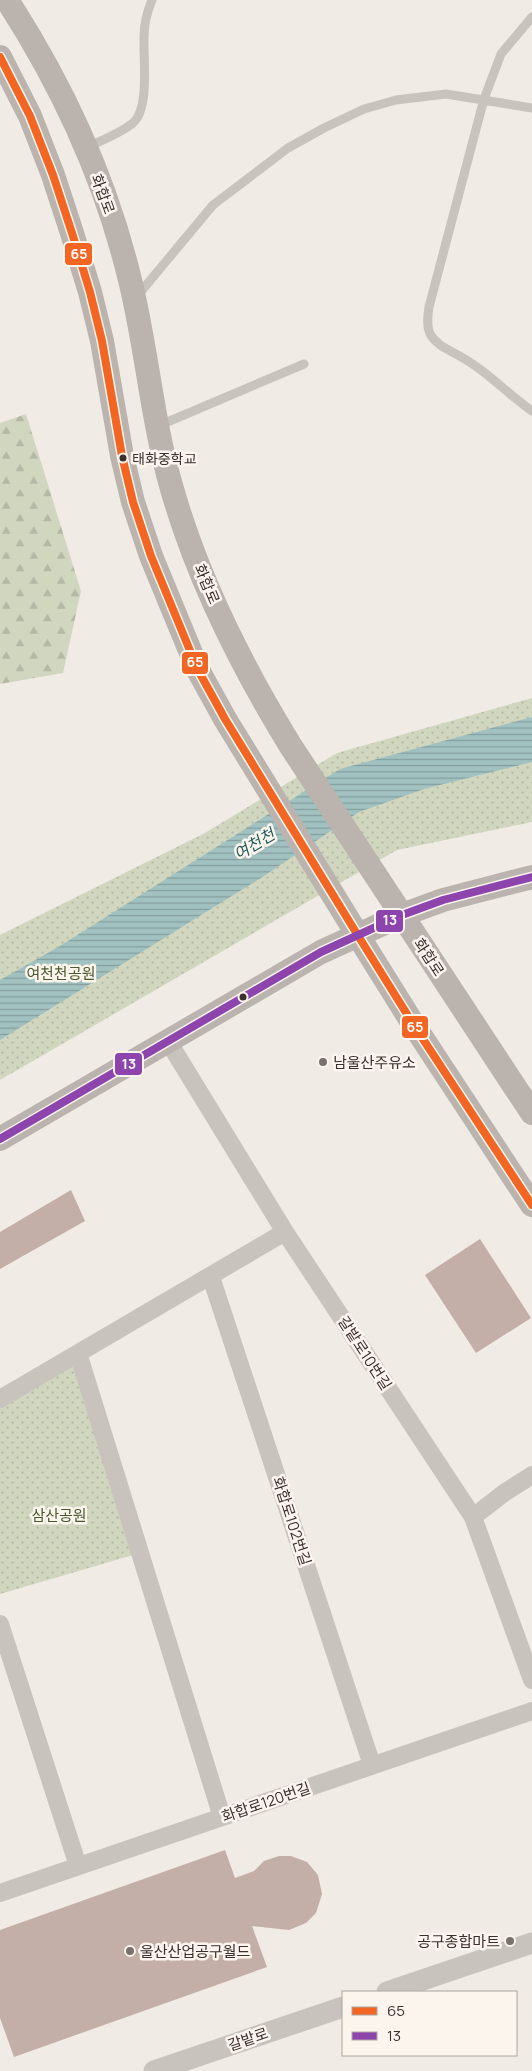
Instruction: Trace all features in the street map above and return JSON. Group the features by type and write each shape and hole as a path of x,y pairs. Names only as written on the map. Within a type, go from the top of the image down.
{"main road":[{"name":"화합로","path":"7,0 33,40 65,102 86,148 113,221 134,299 172,489 208,591 261,699 532,1113"},
{"path":"0,57 30,116 53,175 83,266 102,341 122,456 133,502 151,556 198,670 255,769 333,896 415,1027 532,1205"},
{"path":"0,1139 321,952 357,934 443,900 532,877"}],"street":[{"name":"갈밭로10번길","path":"168,1041 285,1232 473,1517 532,1680"},
{"path":"0,1399 285,1232"},
{"name":"화합로102번길","path":"210,1277 372,1765"},
{"path":"78,1353 222,1817"},
{"path":"473,1517 504,1493 532,1475"},
{"path":"0,1624 78,1866"},
{"name":"화합로120번길","path":"0,1893 532,1711"},
{"path":"390,1991 532,1943"},
{"name":"갈밭로","path":"154,2071 342,2007"}],"lane":[{"path":"86,148 133,123 139,114 144,98 144,36 147,12 152,0"},
{"path":"532,17 501,54 484,99 428,307 427,321 429,332 435,341 468,360 532,411"},
{"path":"134,299 213,204 288,148 324,128 364,109 396,100 446,94 532,108"},
{"path":"158,426 304,364"}],"green space":[{"path":"26,414 81,591 63,673 0,684 0,423"},
{"name":"여천천공원","path":"532,698 532,822 397,850 0,1080 0,935 205,833 337,753"},
{"name":"삼산공원","path":"74,1363 133,1555 0,1594 0,1407"}],"water":[{"name":"여천천","path":"532,717 532,762 424,789 359,812 261,878 0,1040 0,980 60,946 340,769"}],"building":[{"path":"71,1190 85,1221 0,1269 0,1232"},
{"path":"480,1239 531,1318 476,1353 425,1275"},
{"name":"울산산업공구월드","path":"225,1850 235,1878 254,1871 264,1861 279,1856 291,1856 307,1862 318,1875 322,1894 316,1913 306,1923 289,1930 252,1926 267,1967 14,2057 0,2018 0,1930"}],"transit line":[{"name":"65","path":"0,57 30,116 53,175 72,233 90,292 102,341 122,456 133,502 151,556 198,670 225,719 415,1027 532,1205"},
{"name":"13","path":"0,1139 321,952 402,915 443,900 532,877"}],"place":[{"name":"태화중학교","path":"123,458"},
{"name":"남울산주유소","path":"323,1062"},
{"name":"공구종합마트","path":"510,1941"},
{"name":"울산산업공구월드","path":"130,1951"}]}
